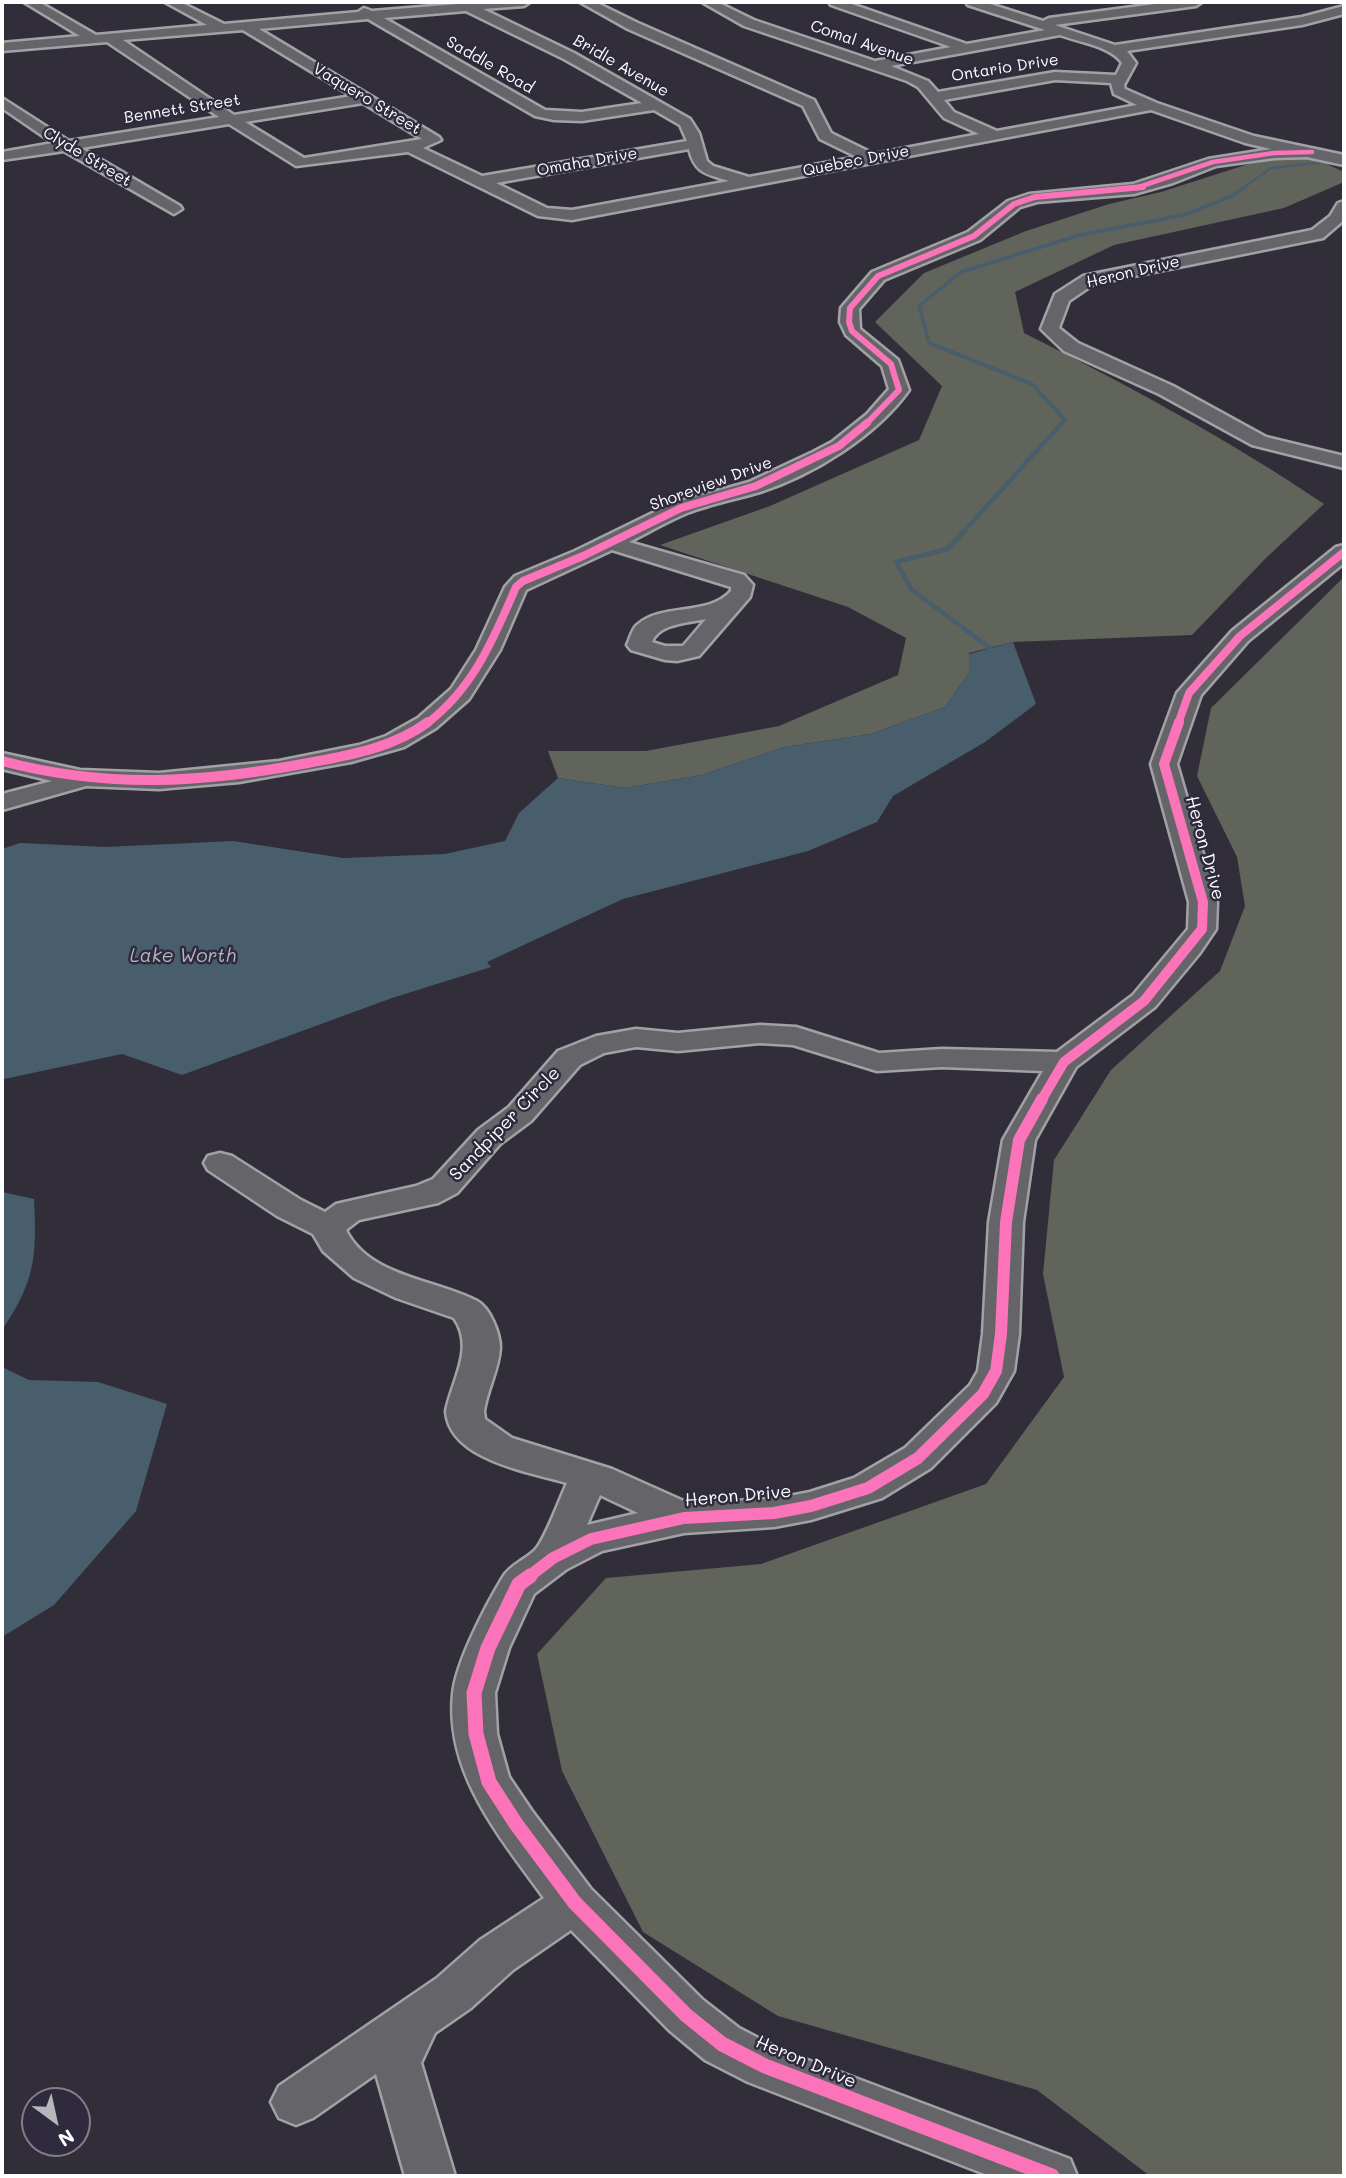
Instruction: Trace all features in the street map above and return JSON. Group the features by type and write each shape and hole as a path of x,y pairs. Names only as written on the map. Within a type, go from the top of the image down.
{"street":[{"path":"30,2 92,38"},
{"path":"171,2 220,27"},
{"path":"2,47 459,4 524,2"},
{"path":"586,2 633,26 809,103 825,136 871,158"},
{"name":"Comal Avenue","path":"708,2 749,23 923,84 949,115 994,135"},
{"path":"835,2 967,48"},
{"path":"972,2 1114,49 1125,56 1129,63 1117,85 1119,91 1152,106 1250,140 1344,160"},
{"path":"1041,23 1196,2"},
{"name":"Saddle Road","path":"331,4 368,14 540,113 552,117 655,106"},
{"name":"Bridle Avenue","path":"459,4 569,56 685,122 692,133 699,163 708,169 748,182"},
{"path":"1114,49 1290,23 1344,10"},
{"name":"Vaquero Street","path":"244,25 435,139 410,148"},
{"path":"873,65 1065,31"},
{"path":"109,37 230,119 302,163 410,148"},
{"name":"Ontario Drive","path":"936,97 1055,76 1122,79"},
{"name":"Bennett Street","path":"2,156 367,98"},
{"name":"Clyde Street","path":"2,102 67,146 174,209"},
{"name":"Quebec Drive","path":"559,215 592,213 1152,106"},
{"name":"Omaha Drive","path":"481,181 694,144"},
{"name":"Vaquero Street","path":"410,148 544,213 559,215"},
{"name":"Shoreview Drive","path":"2,761 38,772 92,779 170,781 268,771 358,753 405,737 448,706 468,684 516,587 523,581 681,508 785,474 839,446 874,418 899,390 891,364 852,331 849,322 850,309 878,276 974,236 1014,204 1035,197 1134,189 1167,180 1213,162 1274,153 1312,152"},
{"name":"Heron Drive","path":"1344,206 1336,219 1317,234 1089,280 1066,290 1055,309 1050,329 1072,348 1166,390 1259,441 1344,462"},
{"path":"610,543 736,580 742,585 742,592 728,607"},
{"name":"Heron Drive","path":"1052,2176 804,2083 722,2043 686,2015 575,1903 516,1824 489,1782 476,1734 474,1693 488,1648 519,1584 552,1558 591,1539 684,1518 774,1513 811,1506 868,1488 918,1458 983,1394 996,1371 1001,1334 1006,1222 1019,1140 1064,1062 1144,1001 1202,929 1203,902 1164,764 1189,693 1240,636 1344,552"},
{"path":"2,802 92,779"},
{"name":"Sandpiper Circle","path":"327,1227 348,1212 426,1195 444,1186 489,1137 520,1114 569,1058 596,1045 636,1038 678,1042 760,1034 796,1036 877,1062 942,1058 1064,1062"},
{"path":"220,1163 289,1208 327,1227 331,1241 348,1258 389,1281 467,1310 480,1331 483,1352 464,1413 472,1431 492,1445 589,1476 684,1518"},
{"path":"552,1558 589,1476"},
{"path":"296,2102 454,1993 472,1974 509,1944 575,1903"},
{"path":"419,2017 397,2063 430,2176"}],"shaded area":[{"path":"1314,158 1344,172 1344,182 1284,208 1114,245 1015,292 1024,333 1177,414 1324,504 1267,557 1192,635 1013,642 969,653 969,673 945,707 871,734 784,747 702,775 625,788 558,778 548,751 646,751 779,726 898,675 906,638 848,607 660,545 770,506 919,440 942,386 875,322 924,273 1026,231 1109,204 1161,192 1261,160"},
{"path":"1344,577 1344,2176 1150,2176 1037,2090 778,2016 643,1932 562,1771 537,1654 606,1578 761,1564 986,1484 1064,1377 1043,1274 1054,1160 1111,1070 1220,971 1245,906 1237,857 1197,776 1211,708"}],"water":[{"name":"Lake Worth","path":"1013,642 1036,704 985,742 893,796 877,822 808,851 623,899 487,962 491,967 392,998 182,1075 122,1054 4,1079 2,1111 2,849 20,843 106,847 233,841 343,858 445,854 505,841 519,813 558,778 625,788 702,775 784,747 871,734 945,707 969,673 969,654"},
{"path":"2,1192 34,1199 35,1237 32,1268 21,1297 2,1330"},
{"path":"2,1367 29,1380 98,1382 167,1404 136,1511 54,1605 2,1637"}],"waterway":[{"path":"1243,188 1271,168 1325,162"},
{"path":"1062,423 1065,420 1032,384 929,343 919,306 961,272 1080,235 1184,215 1232,196 1245,187"},
{"path":"990,653 990,648 911,589 896,562 948,549 1062,423"}],"cycle path":[{"path":"2,761 80,778 159,781 199,779 279,768 395,742 422,727 460,694 480,666 516,587 523,581 583,556 681,508 756,486 839,446 874,418 899,390 891,364 852,331 849,322 850,308 878,276 974,236 1014,204 1035,197 1134,189 1167,180 1213,162 1274,153 1312,152"},
{"path":"1052,2176 765,2066 722,2044 686,2015 575,1903 516,1824 489,1782 476,1734 474,1693 488,1648 519,1584 553,1558 591,1539 635,1528 684,1518 774,1513 811,1506 868,1488 918,1458 983,1394 996,1371 1001,1334 1006,1222 1019,1140 1064,1062 1144,1001 1202,929 1203,902 1164,764 1189,693 1240,636 1344,552"}]}
